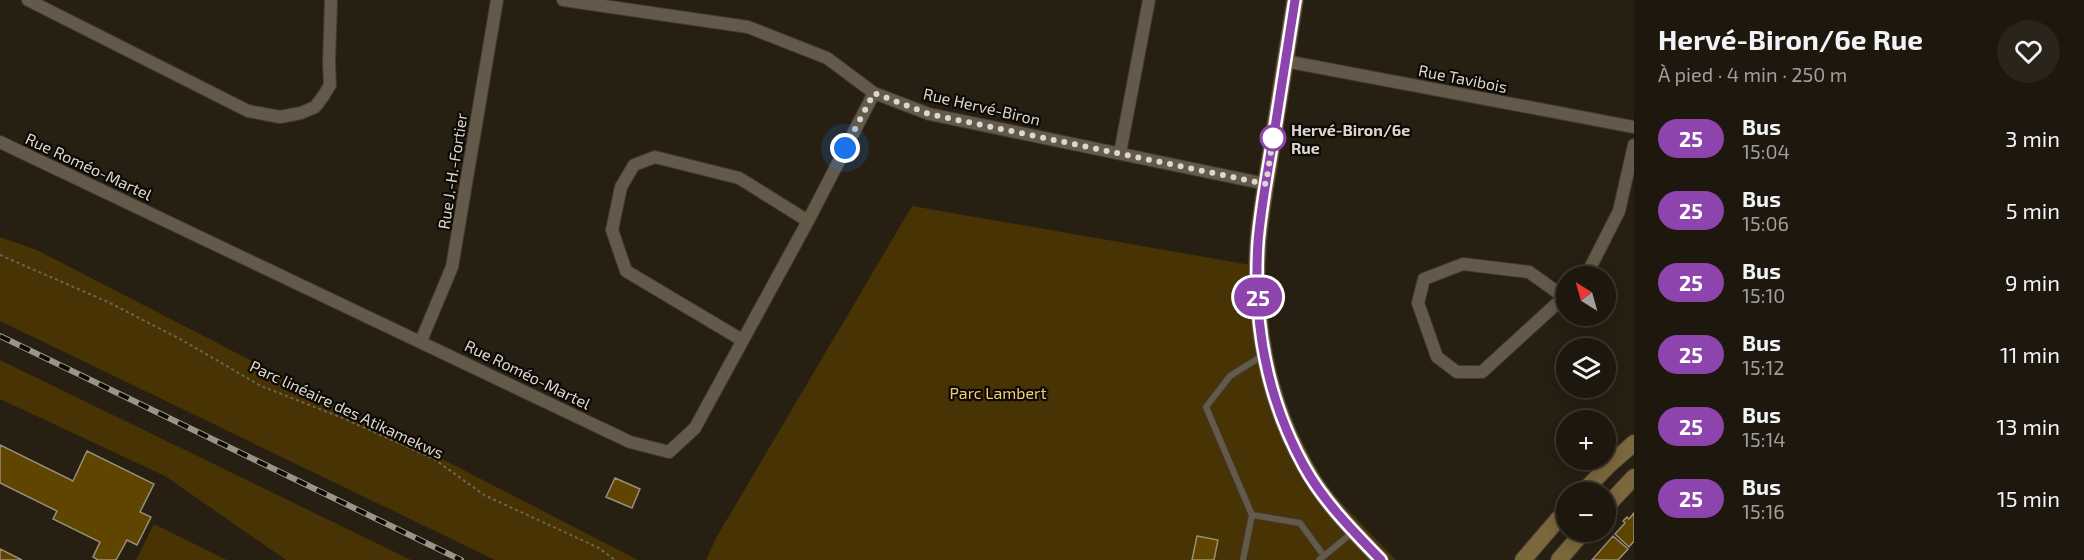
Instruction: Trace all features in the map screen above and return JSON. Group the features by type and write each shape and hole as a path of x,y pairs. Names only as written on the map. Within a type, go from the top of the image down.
{"street":[{"path":"28,0 248,111 280,117 301,113 315,106 330,85 331,0"},
{"name":"Rue J.-H.-Fortier","path":"421,341 452,267 496,0"},
{"name":"Rue Hervé-Biron","path":"563,0 651,6 748,27 827,58 874,93 929,114 1266,184"},
{"path":"1120,153 1149,0"},
{"path":"1295,0 1258,242 1257,305 1263,356 1281,420 1317,488 1353,532 1381,560"},
{"name":"Rue Tavibois","path":"1285,61 1634,127"},
{"name":"Rue Roméo-Martel","path":"0,142 630,442 669,452 695,428 808,222 874,93"},
{"path":"1591,266 1619,211 1634,145"},
{"path":"742,340 626,271 612,230 621,187 634,165 655,157 739,178 808,222"},
{"path":"1463,264 1528,272 1565,296 1482,372 1457,372 1437,357 1418,303 1424,279 1463,264"},
{"path":"1592,482 1634,443"},
{"path":"1616,496 1634,477"},
{"path":"1523,560 1556,522"},
{"path":"1559,560 1575,542"}],"lane":[{"path":"1243,560 1252,515 1206,407 1230,376 1263,356"},
{"path":"1252,515 1300,523 1322,558 1353,532"}],"path":[{"name":"Parc linéaire des Atikamekws","path":"0,255 108,302 180,339 261,386 345,419 434,459 484,495 599,548 615,560"}],"green space":[{"name":"Parc Lambert","path":"912,206 1251,265 1296,455 1396,560 706,560 716,538"},
{"path":"0,237 37,250 638,560 495,560 0,321"},
{"path":"0,360 411,560 286,560 165,476 0,399"},
{"path":"154,524 227,560 136,560"}],"building":[{"path":"0,445 73,481 87,451 154,484 140,512 151,517 137,545 127,540 116,560 98,560 93,557 100,542 53,519 57,511 0,483"},
{"path":"615,478 640,489 632,508 606,497"},
{"path":"1634,513 1634,541 1629,547 1616,533 1625,523 1623,521 1627,517 1629,519"},
{"path":"1197,536 1218,540 1214,560 1192,560"},
{"path":"1616,539 1628,549 1618,560 1592,560 1608,542 1616,542"},
{"path":"0,549 22,560 0,560"}],"railway":[{"path":"0,336 461,560"}],"bus line":[{"name":"25","path":"1295,0 1258,242 1257,305 1263,356 1281,420 1317,488 1353,532 1381,560"}],"place":[{"name":"Hervé-Biron/6e Rue","path":"1273,138"}],"route":[{"path":"845,148 874,93 929,114 1266,184 1273,138"}]}
